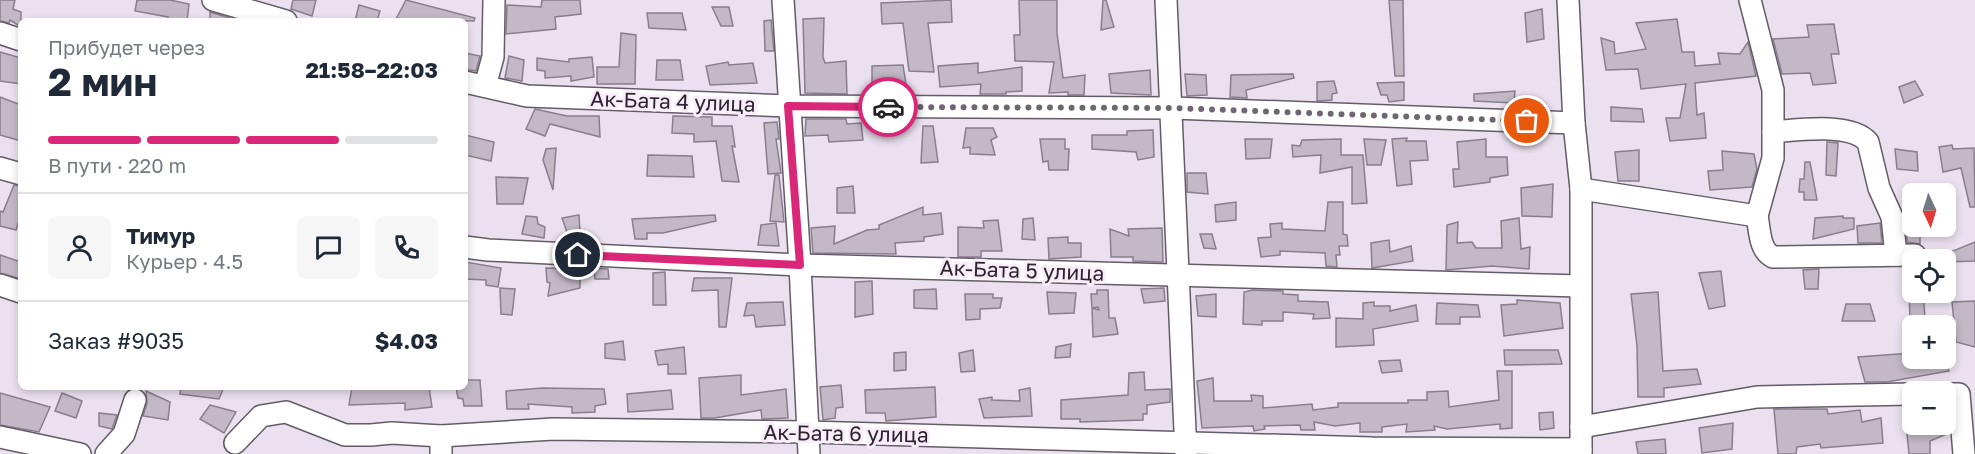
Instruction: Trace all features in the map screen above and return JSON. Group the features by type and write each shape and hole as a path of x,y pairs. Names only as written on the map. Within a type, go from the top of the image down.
{"street":[{"path":"213,0 276,18"},
{"path":"475,84 493,57 494,0"},
{"path":"783,0 800,265 809,454"},
{"path":"1166,0 1173,108 1186,449"},
{"path":"1568,0 1574,123 1581,189 1581,451"},
{"path":"1750,0 1773,90 1773,132 1773,158 1757,216 1762,245 1766,253 1773,257 1906,255 1879,188 1868,142 1863,136 1828,129 1773,132"},
{"path":"0,33 18,39"},
{"name":"Ак-Бата 4 улица","path":"475,84 527,96 788,106 1173,108 1574,123"},
{"path":"0,168 18,173"},
{"path":"1581,189 1757,216"},
{"name":"Ак-Бата 5 улица","path":"468,247 800,265 1580,286"},
{"path":"0,285 18,291"},
{"path":"1581,427 1758,397 1902,394"},
{"path":"1956,394 1959,394 1964,454"},
{"path":"106,454 124,434 135,400"},
{"name":"Ак-Бата 6 улица","path":"235,443 261,416 286,412 345,435 441,445 553,429 808,432 1186,449 1372,448 1581,451"},
{"path":"0,437 80,454"}],"building":[{"path":"0,0 15,0 13,9 21,12 18,25 10,20 9,23 0,21"},
{"path":"137,0 170,0 189,4 187,18 168,18 135,11"},
{"path":"293,0 316,0 312,16 291,9"},
{"path":"406,0 475,18 474,21 468,21 468,18 397,18"},
{"path":"542,0 580,0 581,14 555,17 556,29 506,34 507,5 541,7"},
{"path":"951,0 952,22 928,23 934,72 909,71 903,23 882,24 881,3"},
{"path":"1019,0 1057,0 1057,33 1063,78 1085,75 1084,95 1068,95 1068,92 1049,93 1054,62 1015,61 1014,35 1020,35"},
{"path":"1103,0 1106,0 1114,27 1101,30"},
{"path":"1389,0 1403,0 1404,76 1395,76"},
{"path":"359,5 380,11 378,18 356,18"},
{"path":"712,7 729,7 733,26 721,26"},
{"path":"1542,9 1544,39 1527,42 1525,13"},
{"path":"210,12 230,18 210,18"},
{"path":"647,13 682,13 686,30 649,28"},
{"path":"824,18 823,57 825,63 846,61 847,94 805,93 803,19"},
{"path":"1677,19 1682,52 1694,52 1695,66 1720,64 1718,53 1740,54 1748,42 1756,76 1695,83 1697,115 1704,113 1706,138 1670,141 1666,118 1680,118 1686,84 1641,89 1638,69 1606,70 1601,38 1614,42 1615,54 1646,49 1636,23"},
{"path":"771,20 774,51 765,51 764,21"},
{"path":"1834,24 1839,54 1831,54 1836,83 1813,85 1810,73 1782,74 1773,39 1809,37 1807,25"},
{"path":"621,33 636,35 635,84 597,84 597,67 619,67"},
{"path":"0,52 18,57 18,84 0,81"},
{"path":"468,54 480,56 476,71 468,70"},
{"path":"509,56 524,60 522,81 505,78"},
{"path":"592,57 594,77 571,81 571,76 545,78 545,71 537,70 537,58 569,62 569,59"},
{"path":"657,60 680,60 683,80 656,80"},
{"path":"728,62 729,65 753,63 757,83 710,85 706,66"},
{"path":"978,63 978,73 1022,67 1022,91 1006,92 1006,94 980,94 981,84 940,87 938,66"},
{"path":"903,65 906,84 872,83 872,66"},
{"path":"1150,70 1151,95 1111,93 1109,74"},
{"path":"1185,74 1206,75 1207,95 1187,96"},
{"path":"1293,74 1294,78 1246,90 1247,98 1230,97 1231,75"},
{"path":"1334,81 1337,93 1332,94 1332,100 1317,101 1317,82"},
{"path":"1915,81 1923,95 1904,103 1899,87"},
{"path":"1404,82 1404,100 1389,102 1387,95 1381,95 1377,83"},
{"path":"1515,91 1514,103 1474,101 1474,94"},
{"path":"0,97 18,104 18,140 0,135"},
{"path":"1611,107 1642,109 1644,122 1611,121"},
{"path":"535,109 567,116 599,116 600,137 550,124 545,136 526,129"},
{"path":"673,116 712,117 712,126 732,126 735,147 732,146 739,182 722,181 716,141 694,142 694,134 672,133"},
{"path":"806,119 846,119 847,124 861,123 863,140 829,142 828,135 805,136"},
{"path":"777,122 779,139 776,139 781,173 768,174 764,123"},
{"path":"923,126 933,126 938,162 921,163"},
{"path":"966,128 993,128 997,137 991,140 995,155 970,154 970,147 963,148"},
{"path":"1153,130 1154,157 1138,160 1136,152 1092,149 1092,135 1127,135 1127,131"},
{"path":"468,136 494,142 491,161 468,156"},
{"path":"1407,138 1406,141 1426,141 1428,160 1410,161 1412,184 1397,186 1392,139"},
{"path":"1040,139 1065,139 1065,149 1069,149 1068,170 1049,170 1048,161 1043,162"},
{"path":"1245,139 1272,139 1270,158 1246,159"},
{"path":"1341,139 1341,155 1363,155 1367,203 1352,204 1352,167 1320,173 1321,155 1293,157 1292,145 1300,146 1302,140"},
{"path":"1364,139 1386,140 1381,165 1367,165"},
{"path":"1486,139 1486,157 1507,157 1508,175 1490,178 1490,182 1454,187 1453,169 1459,169 1457,142"},
{"path":"1827,142 1838,143 1836,176 1826,175"},
{"path":"1952,145 1953,149 1974,148 1975,207 1970,207 1961,168 1943,172 1939,147"},
{"path":"556,148 553,190 543,160 546,149"},
{"path":"1895,149 1917,152 1918,171 1897,169"},
{"path":"1639,150 1639,181 1618,181 1615,152"},
{"path":"1722,151 1754,154 1757,169 1752,187 1710,190 1708,171 1723,170"},
{"path":"648,155 692,156 694,177 647,176"},
{"path":"1805,162 1810,162 1817,200 1804,200 1804,192 1799,192 1800,179 1804,179"},
{"path":"1187,173 1206,173 1208,194 1187,192"},
{"path":"775,175 779,175 784,222 770,221"},
{"path":"496,177 528,178 523,204 497,204"},
{"path":"1553,184 1552,217 1522,216 1521,188"},
{"path":"14,185 18,186 16,230 0,226 0,211 3,212"},
{"path":"853,186 855,213 837,213 837,188"},
{"path":"1236,202 1236,220 1216,222 1215,205"},
{"path":"1328,202 1343,202 1343,234 1347,235 1348,246 1339,246 1340,255 1336,255 1337,267 1326,266 1325,253 1280,251 1280,255 1261,257 1258,238 1271,237 1270,224 1282,223 1282,229 1325,231"},
{"path":"923,207 923,215 941,213 943,234 924,237 924,241 895,243 896,254 813,253 811,228 835,226 834,244 867,230 879,229 879,225"},
{"path":"579,215 580,233 567,232 562,218"},
{"path":"715,215 716,221 663,233 647,233 647,239 635,239 632,219"},
{"path":"526,216 537,217 538,224 545,227 544,238 522,234"},
{"path":"1843,216 1843,218 1854,218 1854,229 1813,239 1815,218"},
{"path":"1033,218 1035,240 1022,239 1023,219"},
{"path":"1519,218 1521,249 1530,247 1529,269 1492,266 1446,270 1447,225 1458,222 1457,243 1472,242 1476,248 1502,248 1501,221"},
{"path":"998,220 1002,251 981,251 981,257 958,257 958,227 984,228 983,221"},
{"path":"776,223 779,246 758,245 761,225"},
{"path":"1880,223 1882,243 1858,243 1857,226"},
{"path":"1162,228 1163,262 1133,261 1133,257 1111,257 1110,229 1129,236 1128,229"},
{"path":"1200,234 1212,234 1216,249 1204,248"},
{"path":"1068,237 1068,243 1081,243 1081,257 1049,259 1048,238"},
{"path":"1907,237 1920,237 1920,244 1907,242"},
{"path":"1389,240 1390,252 1411,246 1413,261 1372,268 1371,243"},
{"path":"1975,242 1975,261 1956,262 1956,250"},
{"path":"0,255 18,261 18,278 0,273"},
{"path":"468,262 501,268 498,287 486,285 486,280 468,279"},
{"path":"546,268 580,269 580,288 548,296 550,283 547,282"},
{"path":"594,268 608,269 609,279 595,279"},
{"path":"1819,269 1818,289 1805,289 1803,270"},
{"path":"1721,271 1725,306 1709,309 1699,273"},
{"path":"665,272 666,305 653,305 653,273"},
{"path":"694,278 732,278 726,327 719,327 718,290 692,291"},
{"path":"872,281 873,314 855,317 855,282"},
{"path":"500,288 515,289 512,315 501,314"},
{"path":"1164,288 1165,301 1144,303 1141,289"},
{"path":"936,289 937,309 914,308 914,290"},
{"path":"1097,290 1108,290 1109,318 1115,318 1118,334 1093,337 1091,294 1097,294"},
{"path":"1283,291 1283,294 1298,295 1298,301 1328,302 1330,318 1313,319 1314,314 1283,312 1283,321 1262,321 1262,325 1243,324 1244,292"},
{"path":"1047,292 1076,293 1074,313 1049,314"},
{"path":"1658,292 1663,371 1697,369 1701,384 1664,388 1664,397 1638,397 1637,346 1631,294"},
{"path":"965,294 993,294 993,298 1002,298 1000,308 980,309 980,319 966,320"},
{"path":"1216,294 1216,317 1198,316 1196,296"},
{"path":"1517,300 1560,303 1563,328 1504,336 1501,305 1517,304"},
{"path":"1975,301 1975,347 1956,342 1956,315 1953,315 1952,303"},
{"path":"783,302 785,325 756,327 754,315 744,316 747,303"},
{"path":"1374,302 1374,306 1390,306 1390,311 1416,305 1418,321 1373,329 1374,345 1336,347 1336,318 1363,319 1363,303"},
{"path":"1437,303 1478,305 1480,317 1460,317 1460,324 1436,324"},
{"path":"1909,303 1924,303 1925,315 1910,315"},
{"path":"1846,304 1870,304 1875,321 1842,321"},
{"path":"623,341 625,360 605,358 605,344"},
{"path":"1071,344 1070,357 1055,358 1056,347"},
{"path":"684,347 686,374 668,374 668,364 658,365 655,351"},
{"path":"973,350 975,371 961,372 959,353"},
{"path":"1504,350 1558,350 1562,364 1505,365"},
{"path":"906,352 906,370 894,371 894,353"},
{"path":"1902,354 1902,369 1948,369 1949,371 1887,382 1865,382 1858,357"},
{"path":"1400,360 1402,371 1382,373 1379,361"},
{"path":"1497,371 1512,371 1512,428 1500,429 1500,424 1447,429 1434,426 1435,430 1406,432 1407,424 1382,427 1382,432 1360,432 1360,423 1335,426 1314,422 1315,430 1301,430 1300,425 1264,426 1265,429 1254,431 1253,426 1202,428 1197,381 1213,378 1214,401 1252,401 1251,395 1263,396 1263,408 1312,404 1313,410 1338,407 1338,403 1408,403 1408,400 1427,400 1427,392 1448,391 1449,407 1499,400"},
{"path":"1144,372 1145,390 1170,389 1170,402 1147,405 1147,414 1143,414 1143,420 1080,422 1080,419 1061,419 1061,400 1128,395 1129,373"},
{"path":"741,375 741,395 786,389 788,418 762,419 761,410 715,418 701,418 699,378"},
{"path":"468,380 480,380 482,406 464,406 463,399 458,398 457,390 468,390"},
{"path":"841,385 843,407 836,408 835,418 823,420 820,387"},
{"path":"935,387 936,417 886,421 885,413 866,413 865,390"},
{"path":"543,388 604,389 606,404 595,406 595,412 572,413 572,407 528,404 529,409 507,409 506,391"},
{"path":"1030,388 1032,416 984,418 979,399 992,397 992,400 1020,401 1019,390"},
{"path":"181,390 223,390 219,399 180,394"},
{"path":"352,390 429,390 432,407 405,410 405,403 349,405"},
{"path":"671,390 673,409 628,412 627,394"},
{"path":"146,391 170,402 168,420 143,416 147,403"},
{"path":"0,393 50,407 39,432 0,425"},
{"path":"62,393 82,401 76,418 55,411"},
{"path":"210,405 236,412 224,433 200,419"},
{"path":"1774,409 1827,409 1828,414 1860,410 1862,422 1881,418 1883,443 1821,448 1820,444 1797,447 1796,454 1778,454"},
{"path":"1553,412 1554,428 1540,430 1539,413"},
{"path":"99,413 117,415 112,429 99,426"},
{"path":"1733,423 1732,449 1702,453 1699,428"},
{"path":"1907,435 1944,435 1930,441 1930,454 1909,454"},
{"path":"1665,439 1666,454 1638,454 1636,442"}],"way so far":[{"path":"888,107 1173,108 1527,121"}],"route":[{"path":"578,255 800,265 788,106 888,107"}]}
